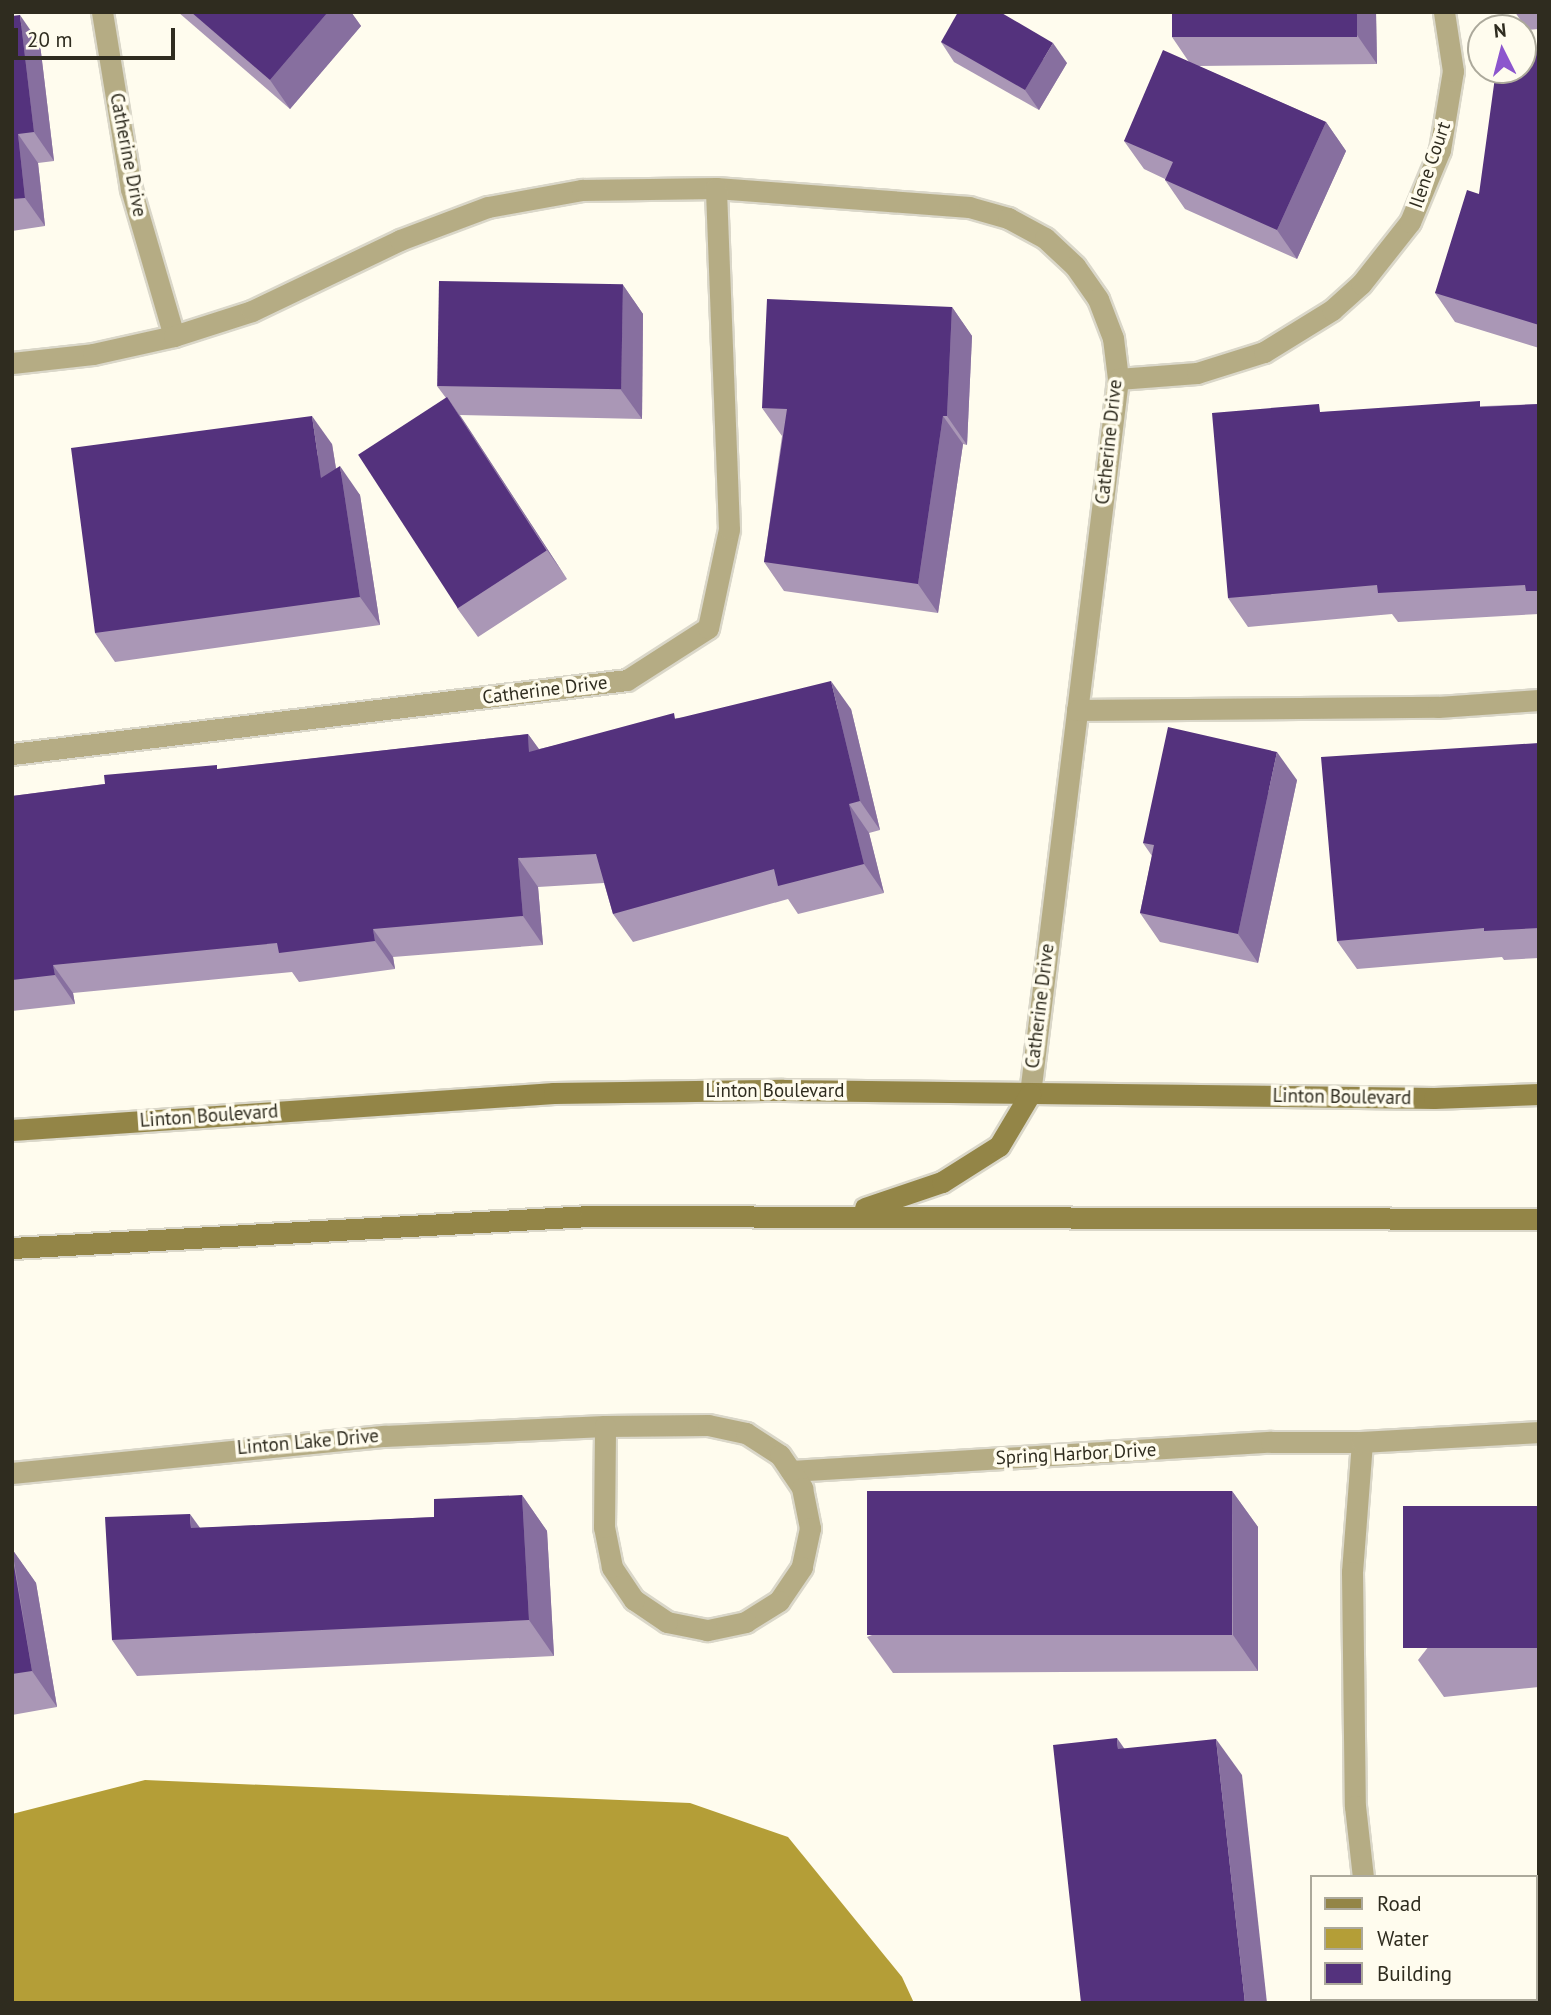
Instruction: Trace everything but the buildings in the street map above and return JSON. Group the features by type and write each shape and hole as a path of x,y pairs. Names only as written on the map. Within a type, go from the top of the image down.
{"main road":[{"name":"Linton Boulevard","path":"12,1130 554,1093 1420,1098 1539,1094"},
{"path":"846,1214 943,1182 999,1146 1030,1094"},
{"path":"12,1248 590,1216 846,1214 1539,1219"}],"street":[{"name":"Catherine Drive","path":"102,12 131,189 174,337"},
{"name":"Ilene Court","path":"1118,379 1198,373 1265,352 1332,310 1361,284 1410,222 1440,150 1452,71 1444,12"},
{"name":"Catherine Drive","path":"12,754 627,680 708,628 729,529 716,188"},
{"name":"Catherine Drive","path":"12,363 93,354 174,337 252,311 400,240 488,207 582,190 716,188 969,207 1008,218 1045,238 1075,266 1098,299 1113,338 1118,379 1030,1094"},
{"path":"1077,710 1438,706 1539,700"},
{"name":"Linton Lake Drive","path":"12,1473 371,1437 605,1426 708,1425 746,1433 780,1455 802,1488 810,1528 802,1567 779,1601 746,1622 707,1630 667,1622 634,1600 612,1567 604,1527 605,1426"},
{"name":"Spring Harbor Drive","path":"791,1471 1271,1442 1362,1442 1539,1432"},
{"path":"1362,1442 1352,1572 1355,1806 1363,1875"}],"water":[{"path":"145,1780 690,1803 788,1837 902,1977 914,2003 12,2003 12,1814"}]}
